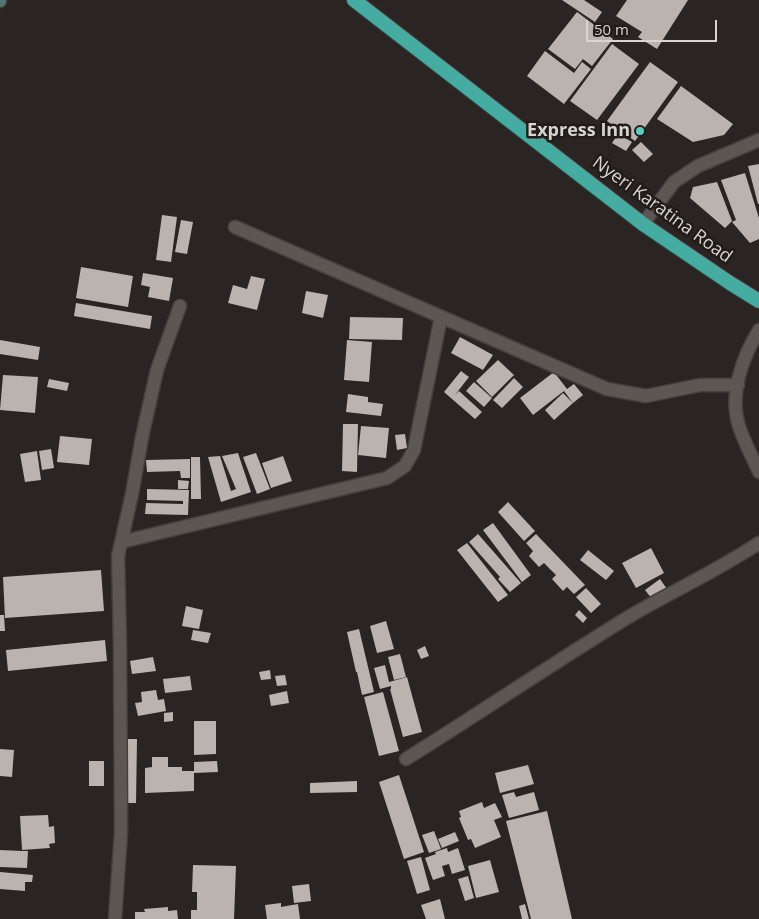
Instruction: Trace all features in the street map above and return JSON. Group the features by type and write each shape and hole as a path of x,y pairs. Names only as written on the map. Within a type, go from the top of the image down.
{"highway":[{"name":"Nyeri Karatina Road","path":"354,0 644,224 759,301"}],"street":[{"path":"644,224 674,182 698,166 759,140"},
{"path":"235,227 607,389 646,396 700,385 738,385"},
{"path":"115,919 120,832 118,556 157,370 180,306"},
{"path":"121,542 387,478 405,466 414,450 441,317"},
{"path":"759,330 751,342 740,370 736,407 740,428 759,472"},
{"path":"406,759 580,647 648,606 735,559 759,543"}],"building":[{"path":"562,0 584,0 602,12 595,22"},
{"path":"627,0 688,0 657,49 638,37 642,32 616,16"},
{"path":"577,12 613,39 592,66 583,59 575,69 548,49"},
{"path":"612,44 639,64 597,120 570,101"},
{"path":"545,51 574,73 582,62 591,69 564,104 527,76"},
{"path":"650,62 678,82 635,141 607,121"},
{"path":"681,86 733,124 724,135 693,142 657,119"},
{"path":"618,134 632,142 626,151 612,143"},
{"path":"641,142 653,154 644,162 632,150"},
{"path":"759,164 759,204 758,204 748,166"},
{"path":"745,173 759,218 759,239 750,243 732,222 736,220 721,180"},
{"path":"717,182 732,221 725,228 690,198 693,187"},
{"path":"162,215 177,217 171,262 156,260"},
{"path":"181,220 193,222 187,254 175,252"},
{"path":"81,267 133,276 128,307 76,298"},
{"path":"143,273 173,278 169,301 148,297 150,287 141,285"},
{"path":"251,276 265,279 257,310 228,303 233,285 247,289"},
{"path":"306,291 328,295 323,318 302,313"},
{"path":"76,303 152,316 150,329 74,316"},
{"path":"350,317 403,318 402,340 349,339"},
{"path":"460,337 493,355 483,370 451,353"},
{"path":"0,340 40,347 38,360 0,354"},
{"path":"347,340 372,342 369,382 344,380"},
{"path":"498,360 514,375 492,397 476,381"},
{"path":"461,371 469,377 455,395 459,391 482,412 475,419 444,392"},
{"path":"554,372 567,389 574,384 583,395 573,403 564,391 533,415 520,398"},
{"path":"3,375 38,377 35,413 0,410"},
{"path":"514,378 523,387 502,408 493,400"},
{"path":"49,379 69,383 67,391 47,387"},
{"path":"474,382 492,398 484,407 466,391"},
{"path":"563,393 573,403 554,420 545,410"},
{"path":"348,394 368,397 368,402 383,404 381,416 346,412"},
{"path":"343,424 358,424 357,472 342,471"},
{"path":"361,426 389,428 386,458 358,455"},
{"path":"405,434 407,448 397,450 395,435"},
{"path":"60,436 92,439 89,465 57,462"},
{"path":"51,449 54,468 42,470 39,451"},
{"path":"37,451 41,480 25,482 20,454"},
{"path":"238,453 251,492 221,502 208,457 220,456 231,491 236,489 222,456"},
{"path":"256,453 270,489 257,494 243,457"},
{"path":"283,456 292,481 271,488 262,463"},
{"path":"191,457 200,457 201,499 191,499"},
{"path":"190,459 190,478 181,478 180,471 147,472 146,460"},
{"path":"178,480 189,481 188,489 178,489"},
{"path":"147,489 189,490 188,515 145,514 146,503 183,504 183,501 147,500"},
{"path":"508,502 535,531 524,541 498,512"},
{"path":"493,523 531,575 522,582 483,530"},
{"path":"478,534 521,583 510,592 498,579 500,577 469,542"},
{"path":"536,534 585,585 574,594 567,587 563,591 552,579 556,575 544,563 539,567 529,556 533,551 526,543"},
{"path":"467,543 508,595 498,602 457,550"},
{"path":"651,548 664,573 636,588 622,563"},
{"path":"588,550 614,571 606,580 580,560"},
{"path":"101,570 104,611 5,618 3,577"},
{"path":"660,579 667,589 652,599 645,590"},
{"path":"586,588 601,604 591,613 576,597"},
{"path":"186,606 203,610 199,629 182,626"},
{"path":"579,610 587,618 583,623 575,615"},
{"path":"0,615 4,615 5,631 0,631"},
{"path":"386,621 394,649 377,653 370,626"},
{"path":"359,629 374,692 362,695 347,632"},
{"path":"193,630 211,633 208,643 191,640"},
{"path":"105,640 107,661 8,671 6,650"},
{"path":"425,646 429,656 421,659 417,650"},
{"path":"400,654 406,677 394,680 388,657"},
{"path":"153,657 156,671 132,674 130,661"},
{"path":"385,665 389,682 407,677 422,732 403,737 390,689 391,686 380,689 374,668"},
{"path":"270,670 271,679 261,680 259,672"},
{"path":"285,675 287,685 277,686 275,676"},
{"path":"190,676 192,690 165,693 163,679"},
{"path":"156,690 158,700 164,699 166,711 138,716 135,703 142,702 141,692"},
{"path":"287,691 289,703 271,706 269,695"},
{"path":"383,692 399,751 379,756 364,697"},
{"path":"173,712 173,721 164,722 164,713"},
{"path":"194,721 216,721 216,754 194,755"},
{"path":"126,739 137,739 136,803 124,803"},
{"path":"0,749 14,750 12,777 0,776"},
{"path":"152,757 168,757 168,767 182,767 182,771 194,771 194,762 217,761 218,772 194,773 194,791 145,793 145,768 152,767"},
{"path":"89,761 104,761 104,786 89,786"},
{"path":"528,765 534,784 500,793 495,773"},
{"path":"399,775 424,852 404,859 379,782"},
{"path":"357,781 357,792 310,793 310,783"},
{"path":"514,792 516,797 534,792 539,810 509,818 502,795"},
{"path":"482,802 484,808 495,803 502,817 494,820 501,837 475,848 471,839 468,840 459,818 461,817 459,811"},
{"path":"547,811 572,919 531,919 506,821"},
{"path":"48,815 49,827 54,826 55,843 49,844 50,848 22,850 20,816"},
{"path":"434,831 441,849 429,853 422,835"},
{"path":"455,832 459,841 442,848 438,839"},
{"path":"447,848 448,852 458,848 465,870 452,874 449,864 442,866 445,876 433,880 425,858"},
{"path":"0,850 28,851 27,868 0,867"},
{"path":"421,857 430,890 417,894 407,861"},
{"path":"490,860 499,892 476,898 468,866"},
{"path":"193,865 236,866 234,919 191,919 191,910 197,910 197,892 192,892"},
{"path":"0,872 33,875 32,882 25,882 25,891 0,889"},
{"path":"468,876 474,898 465,901 458,879"},
{"path":"309,884 311,901 294,903 292,886"},
{"path":"440,899 445,919 426,919 421,905"},
{"path":"281,903 281,907 298,904 300,919 267,919 265,905"},
{"path":"525,904 529,919 522,919 519,906"},
{"path":"168,907 168,911 177,910 178,919 135,919 135,912 145,912 144,909"}],"place":[{"name":"Express Inn","path":"640,131"}]}
